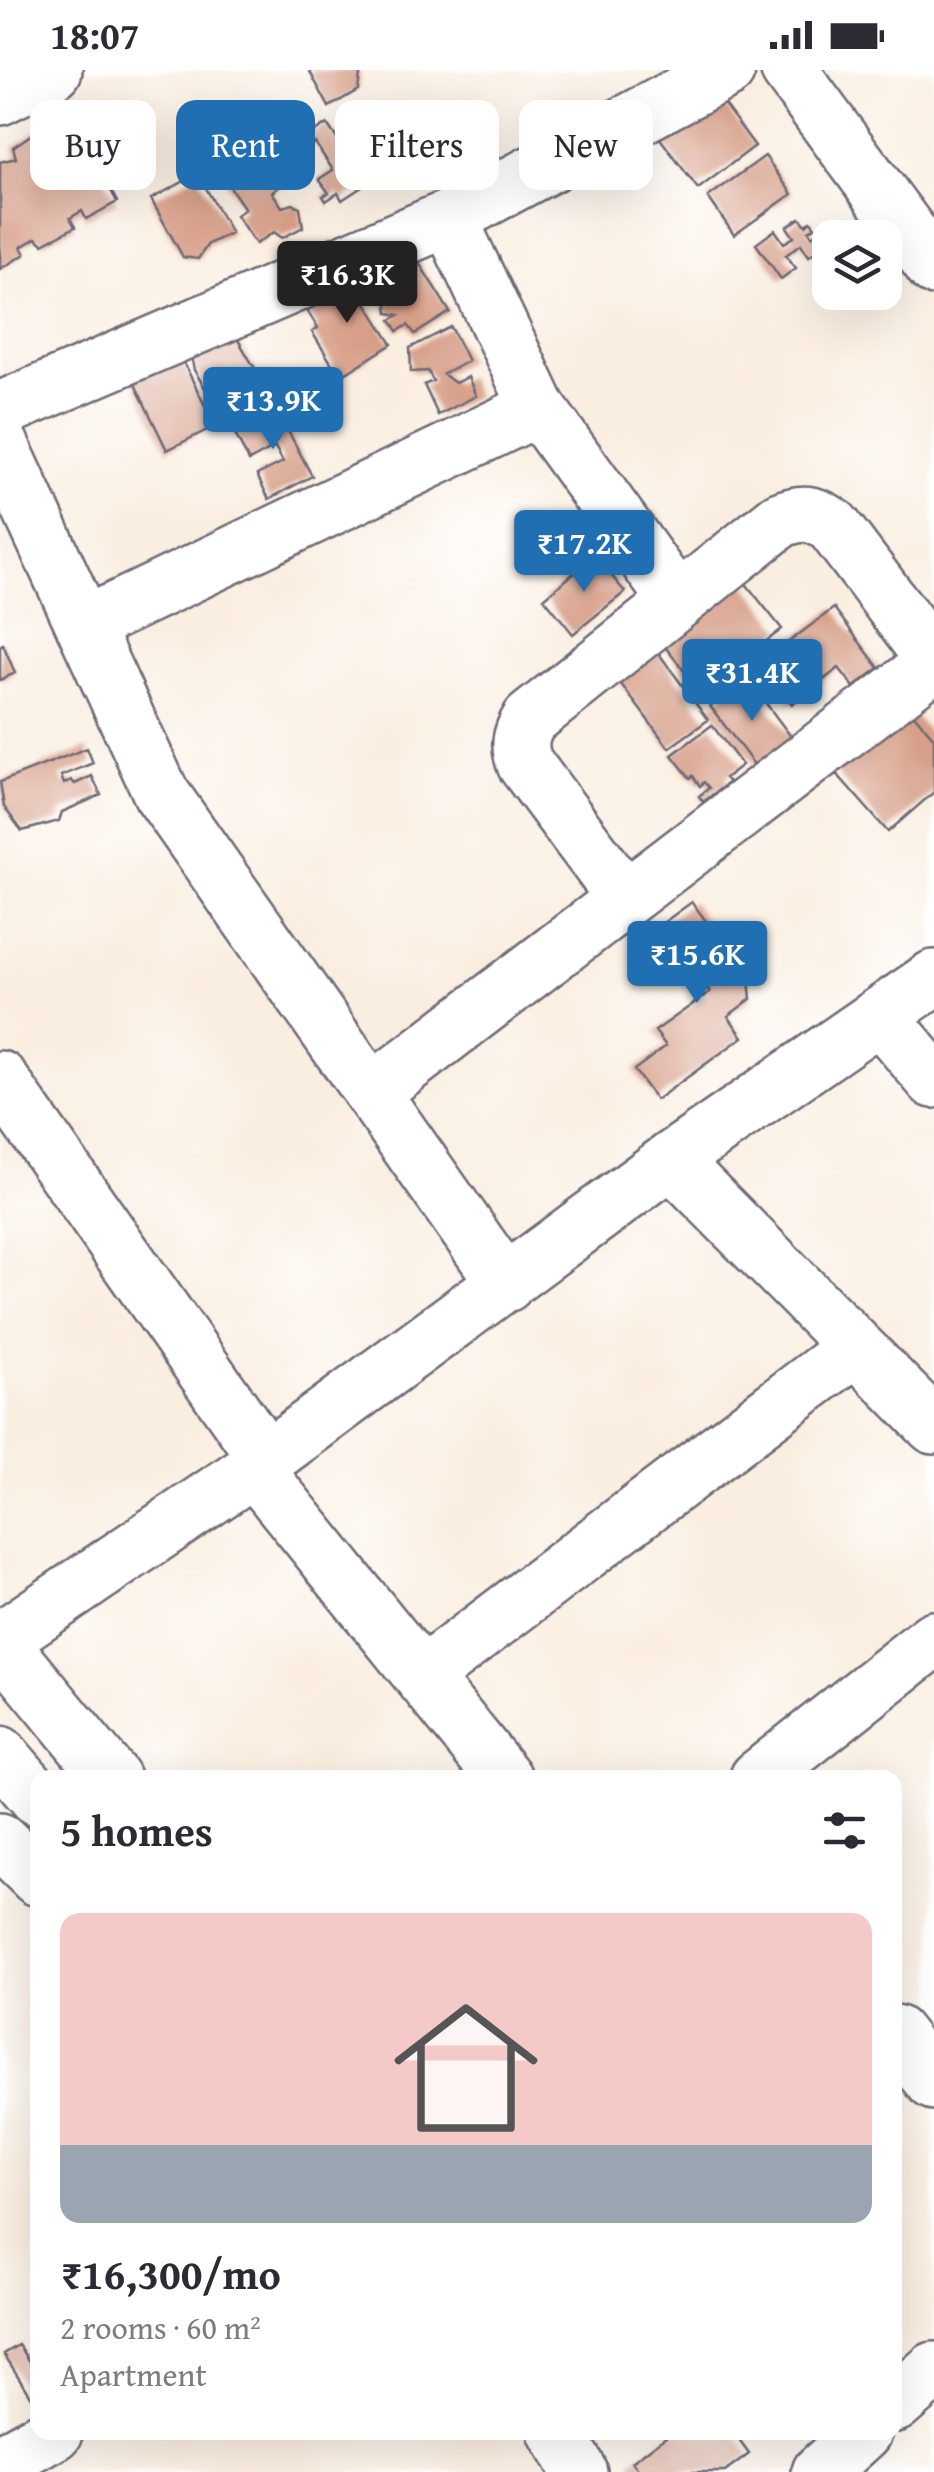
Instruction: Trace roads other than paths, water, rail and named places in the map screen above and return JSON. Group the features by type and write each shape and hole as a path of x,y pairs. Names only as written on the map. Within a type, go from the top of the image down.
{"street":[{"path":"0,98 54,70"},
{"path":"0,410 450,218 727,70"},
{"path":"789,70 934,267"},
{"path":"450,218 538,408 676,600"},
{"path":"85,624 538,408"},
{"path":"0,442 162,793 506,1284"},
{"path":"372,1092 625,898 934,661 833,526 812,512 798,512 780,520 530,719 522,732 520,750 525,764 625,898"},
{"path":"105,1770 0,1642 260,1463 671,1160 934,978"},
{"path":"880,1016 934,1080"},
{"path":"0,1078 260,1463 498,1770"},
{"path":"671,1160 934,1426"},
{"path":"422,1676 856,1347"},
{"path":"769,1770 927,1660"},
{"path":"0,1754 30,1789"},
{"path":"0,1841 30,1870"},
{"path":"902,2042 934,2082"},
{"path":"820,2472 854,2440"}]}
